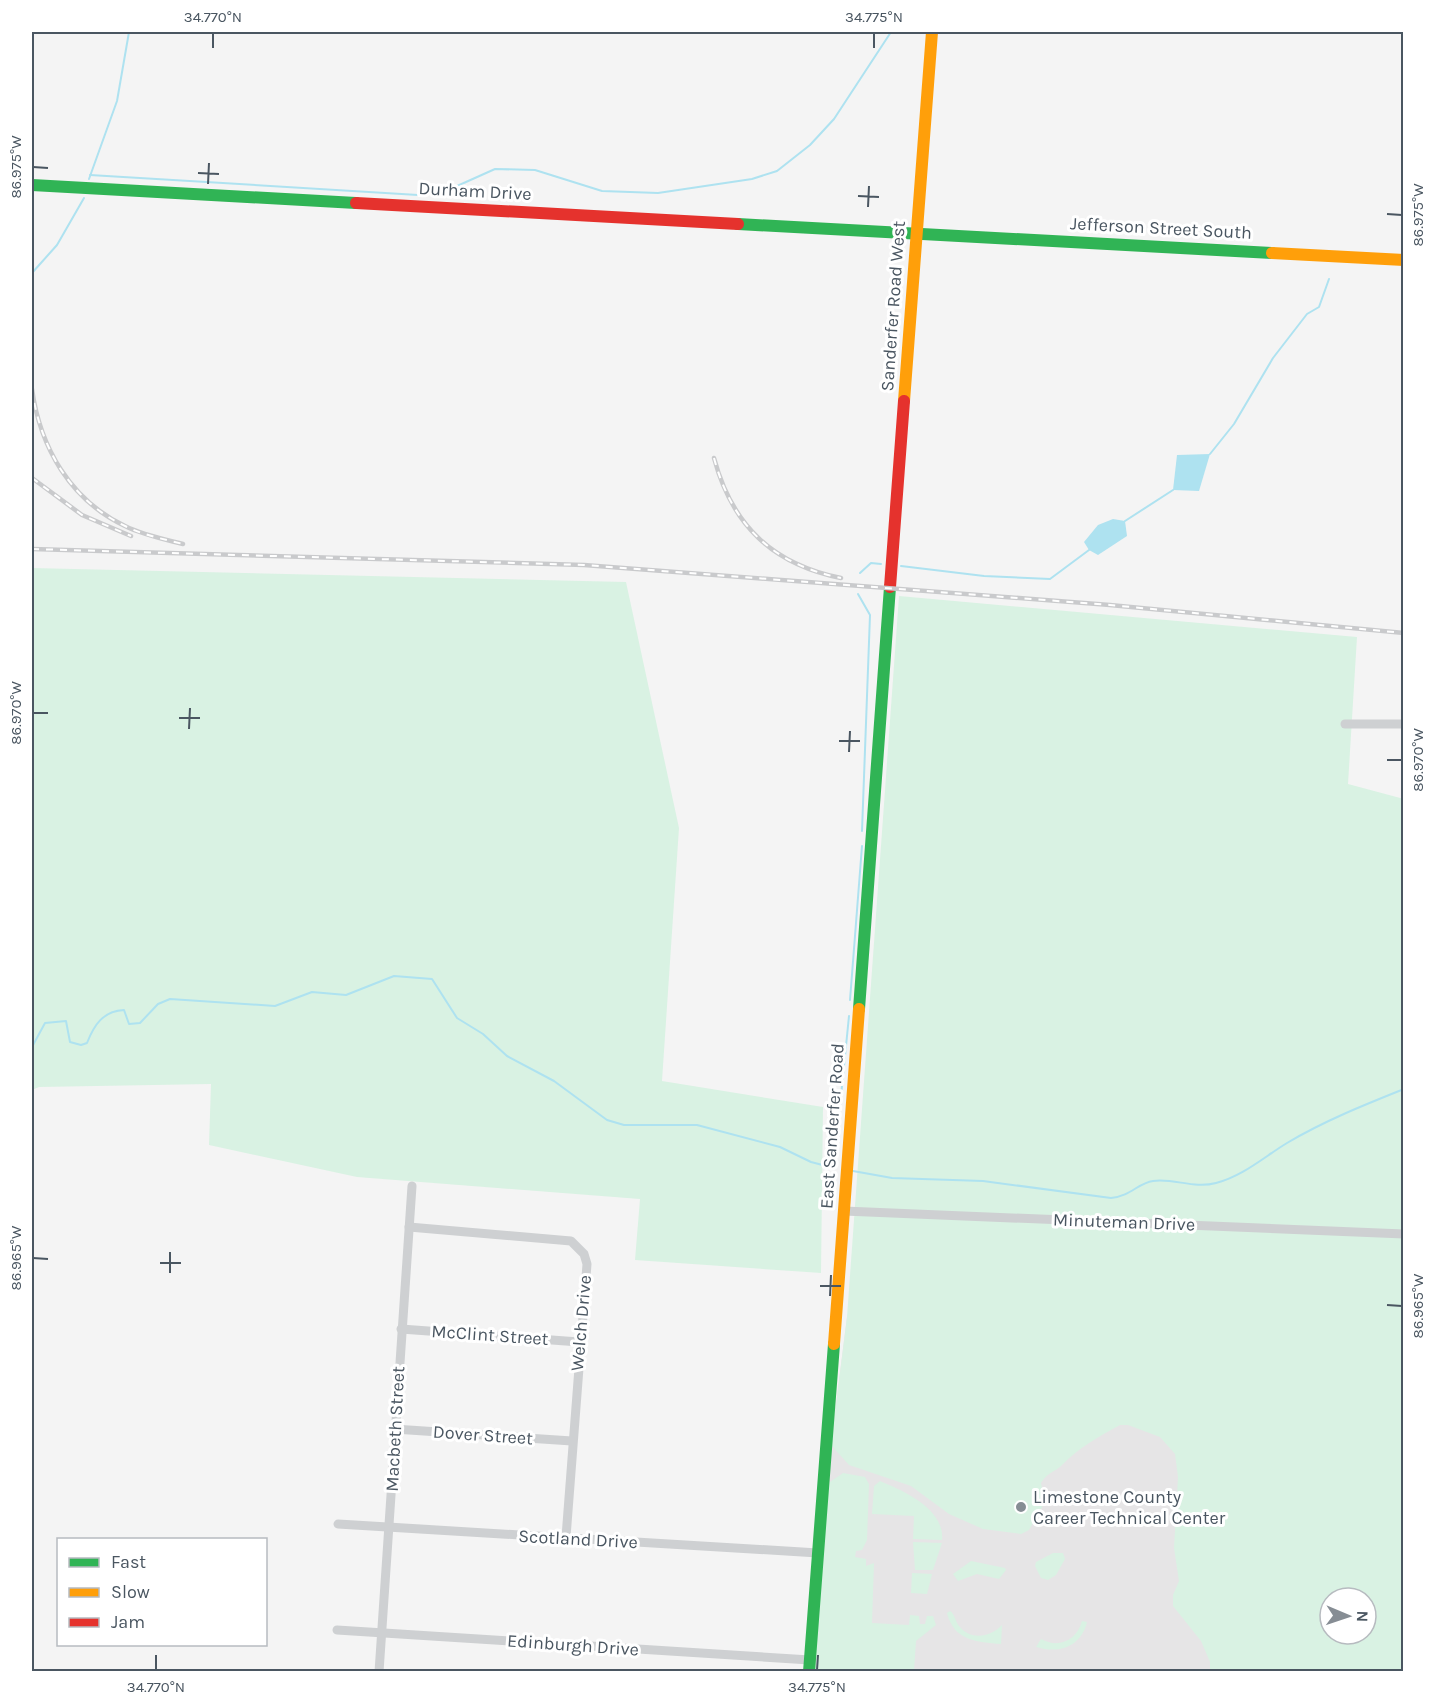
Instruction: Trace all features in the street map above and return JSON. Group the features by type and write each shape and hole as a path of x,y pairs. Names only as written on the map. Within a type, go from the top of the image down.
{"street":[{"name":"Sanderfer Road West","path":"890,584 932,32"},
{"name":"Durham Drive","path":"32,185 916,232"},
{"name":"Jefferson Street South","path":"916,232 1404,260"},
{"name":"East Sanderfer Road","path":"809,1666 890,584"},
{"path":"1345,724 1404,724"},
{"name":"Macbeth Street","path":"379,1671 390,1527 400,1329 412,1186"},
{"name":"Minuteman Drive","path":"844,1211 1404,1234"},
{"name":"Welch Drive","path":"409,1227 571,1241 584,1254 587,1264 579,1342 566,1537"},
{"name":"McClint Street","path":"400,1329 579,1342"},
{"name":"Dover Street","path":"394,1429 572,1441"},
{"name":"Scotland Drive","path":"338,1524 818,1553"},
{"name":"Edinburgh Drive","path":"337,1630 809,1666"}],"shaded area":[{"name":"Limestone County Career Technical Center","path":"847,1317 1227,1341 1210,1671 817,1672 826,1482"}],"green space":[{"path":"32,568 626,582 679,828 662,1081 823,1107 821,1273 635,1260 640,1199 357,1177 209,1145 211,1084 39,1087 32,1090"},
{"path":"899,596 1357,637 1348,784 1404,799 1403,1671 1210,1671 1210,1662 1201,1641 1173,1606 1173,1595 1179,1581 1174,1548 1178,1477 1175,1454 1160,1437 1128,1425 1120,1425 1082,1448 1041,1483 1045,1502 1029,1530 1021,1534 983,1529 949,1514 911,1486 849,1465 831,1445 847,1317"},
{"path":"843,1473 865,1477 869,1484 867,1540 862,1550 856,1551 855,1557 866,1559 866,1566 874,1563 872,1623 909,1625 910,1615 919,1616 920,1624 925,1624 927,1616 933,1616 936,1625 916,1641 914,1671 812,1671 827,1484"},
{"path":"880,1481 911,1496 930,1510 941,1529 942,1540 913,1539 914,1516 872,1514 874,1486"},
{"path":"913,1542 942,1543 933,1570 915,1570"},
{"path":"1053,1553 1063,1553 1065,1559 1056,1575 1048,1580 1041,1578 1035,1566 1036,1562"},
{"path":"971,1561 1006,1570 999,1579 977,1574 958,1581 953,1574"},
{"path":"912,1573 932,1574 927,1594 911,1593"},
{"path":"950,1611 959,1626 969,1634 987,1635 1002,1625 1001,1644 975,1641 961,1635 950,1622 947,1613"},
{"path":"1082,1621 1087,1622 1084,1631 1074,1643 1053,1650 1036,1647 1041,1639 1061,1643 1072,1638 1080,1628"}],"water":[{"path":"1210,454 1199,491 1173,490 1177,455"},
{"path":"1113,519 1125,521 1127,536 1098,555 1089,550 1084,542 1098,525"}],"waterway":[{"path":"89,179 117,101 129,32"},
{"path":"437,195 495,169 535,170 602,191 658,193 752,179 777,171 810,145 834,119 891,32"},
{"path":"90,175 418,195"},
{"path":"32,273 57,245 84,198"},
{"path":"1210,454 1234,424 1273,358 1307,314 1319,307 1329,279"},
{"path":"1125,521 1173,490"},
{"path":"901,566 984,576 1050,579 1089,550"},
{"path":"860,573 871,563 881,564"},
{"path":"858,594 870,615 862,831"},
{"path":"850,1000 862,846"},
{"path":"32,1047 45,1023 66,1021 70,1042 81,1045 87,1043 96,1025 110,1013 124,1010 129,1024 140,1023 158,1004 170,999 275,1006 312,992 346,995 394,976 432,979 457,1018 483,1034 507,1056 554,1081 607,1120 624,1125 697,1125 780,1147 811,1162 834,1168"},
{"path":"828,1168 835,1156 849,1016"},
{"path":"853,1171 892,1178 983,1181 1111,1198 1124,1195 1153,1181 1208,1185 1235,1176 1287,1143 1330,1120 1404,1089"}],"railway":[{"path":"32,389 42,431 50,451 74,487 88,502 125,526 183,544"},
{"path":"714,458 732,503 758,538 775,552 795,563 816,572 841,578"},
{"path":"32,478 82,515 131,536"},
{"path":"32,549 584,565 1110,605 1404,633"}],"traffic: fast":[{"path":"32,185 356,203"},
{"path":"738,224 1272,253"},
{"path":"859,1009 890,587"},
{"path":"809,1672 834,1344"}],"traffic: slow":[{"path":"904,401 932,32"},
{"path":"1272,253 1404,260"},
{"path":"834,1344 859,1009"}],"traffic: jam":[{"path":"356,203 738,224"},
{"path":"890,587 904,401"}],"place":[{"name":"Limestone County Career Technical Center","path":"1021,1507"}]}
